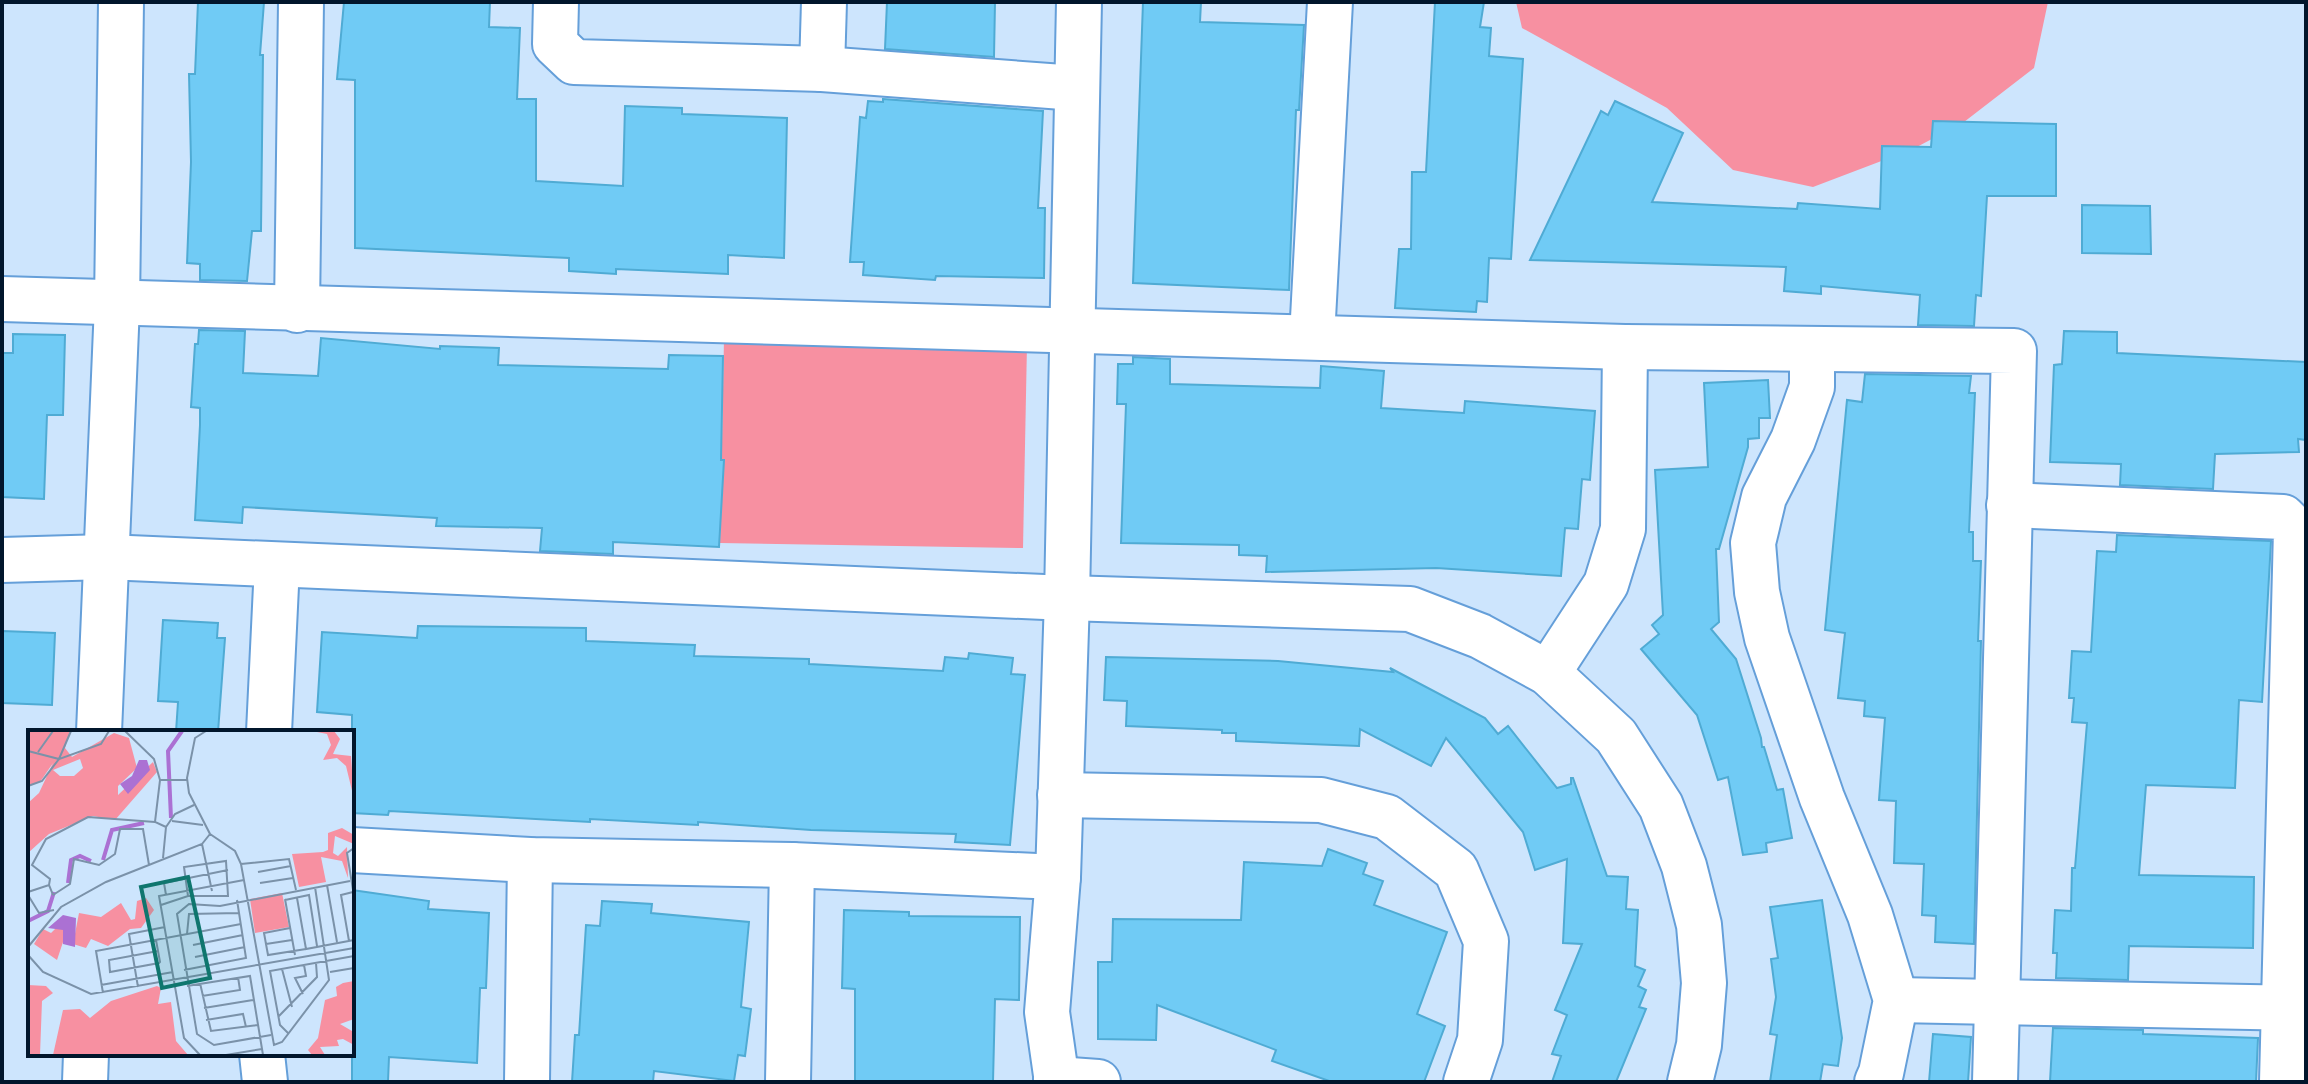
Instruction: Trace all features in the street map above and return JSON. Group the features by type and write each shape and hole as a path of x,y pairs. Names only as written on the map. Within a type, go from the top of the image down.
{"street":[{"path":"99,730 117,305 121,2"},
{"path":"297,310 301,2"},
{"path":"556,2 555,44 574,62 822,69 1076,88"},
{"path":"822,69 824,2"},
{"path":"1070,1081 1047,1012 1058,877 1067,598 1079,2"},
{"path":"1312,337 1330,2"},
{"path":"2,299 117,305 1625,347 2014,351 1995,1082"},
{"path":"1548,673 1606,584 1623,529 1625,347"},
{"path":"1812,350 1812,387 1793,440 1764,497 1753,543 1757,592 1767,638 1822,798 1870,915 1896,1000 1877,1082"},
{"path":"2009,505 2283,517 2296,530 2294,1007 2282,1082"},
{"path":"2,560 106,557 1067,598 1410,609 1480,636 1548,673 1616,736 1661,806 1684,866 1699,925 1704,983 1699,1045 1690,1082"},
{"path":"269,730 277,565"},
{"path":"1060,795 1321,800 1387,817 1456,870 1486,941 1480,1040 1466,1082"},
{"path":"354,850 530,860 792,865 1058,877"},
{"path":"527,1082 530,860"},
{"path":"788,1082 792,865"},
{"path":"1896,1000 2294,1007"},
{"path":"85,1082 86,1056"},
{"path":"262,1056 265,1082"}],"shaded area":[{"path":"1516,2 2048,2 2034,68 1964,122 1913,149 1813,187 1733,170 1667,108 1522,28"},
{"path":"724,339 1027,344 1023,548 720,543"}],"building":[{"path":"198,2 264,2 260,55 263,55 261,231 252,231 247,281 200,280 200,264 187,263 191,162 189,74 195,74"},
{"path":"344,2 490,2 489,27 520,28 517,99 536,99 536,181 623,186 625,106 682,108 682,114 787,118 784,258 728,255 728,274 616,269 616,274 569,271 569,258 355,248 355,80 337,79"},
{"path":"887,2 995,2 994,57 885,49"},
{"path":"1143,2 1201,2 1200,22 1304,25 1299,110 1296,110 1289,290 1133,283"},
{"path":"1435,2 1484,2 1480,27 1491,28 1489,56 1523,59 1511,259 1489,258 1487,302 1477,301 1476,312 1395,308 1399,249 1411,249 1412,172 1426,172"},
{"path":"883,99 1043,111 1038,208 1045,208 1044,278 936,276 935,280 863,275 864,262 850,262 860,117 866,118 868,101 883,102"},
{"path":"1615,101 1683,133 1652,202 1797,209 1798,203 1880,209 1882,146 1931,147 1933,121 2056,124 2056,196 1987,196 1981,296 1976,295 1974,326 1918,325 1920,295 1821,286 1821,294 1784,291 1786,267 1530,260 1601,111 1608,115"},
{"path":"2082,205 2150,206 2151,254 2082,253"},
{"path":"199,330 245,331 243,373 318,376 321,338 440,349 440,346 499,348 498,365 668,369 669,355 723,356 721,460 724,460 719,547 613,542 613,554 540,551 542,528 436,526 437,518 243,507 242,523 195,520 200,408 191,407 195,344 198,344"},
{"path":"2064,331 2117,332 2117,353 2306,362 2306,440 2298,439 2299,452 2215,454 2213,489 2120,485 2121,464 2050,462 2054,365 2062,364"},
{"path":"13,334 65,335 63,415 47,415 44,499 2,497 2,353 13,353"},
{"path":"1133,357 1170,359 1170,384 1320,388 1321,366 1384,371 1381,408 1464,413 1465,401 1595,411 1590,480 1582,479 1578,529 1565,528 1561,576 1436,568 1266,572 1267,556 1239,555 1239,545 1121,543 1126,404 1117,404 1118,364 1133,364"},
{"path":"1865,374 1971,376 1969,393 1975,393 1969,532 1973,532 1973,561 1981,561 1978,641 1981,641 1974,944 1935,942 1936,916 1922,915 1924,864 1894,863 1896,801 1879,800 1885,718 1864,716 1865,701 1838,698 1845,633 1825,630 1847,400 1862,402"},
{"path":"1768,380 1770,418 1759,418 1759,438 1748,439 1719,549 1716,549 1719,622 1711,629 1736,659 1777,790 1783,789 1792,838 1766,843 1767,852 1743,855 1728,777 1718,780 1697,715 1641,649 1659,634 1652,625 1663,615 1655,470 1708,467 1704,383"},
{"path":"2117,535 2271,541 2262,702 2239,700 2235,788 2146,785 2139,875 2254,877 2253,948 2129,946 2128,980 2056,978 2057,953 2053,953 2055,910 2071,911 2072,868 2075,868 2087,723 2072,722 2074,698 2069,698 2072,651 2091,652 2097,551 2116,552"},
{"path":"163,620 218,623 217,638 225,638 218,730 176,730 178,702 158,701"},
{"path":"418,626 586,628 586,641 695,645 694,656 809,659 809,664 943,671 945,657 968,659 969,653 1013,658 1011,674 1025,675 1010,845 955,842 956,834 811,830 698,822 698,825 590,819 590,822 389,811 388,815 354,813 352,715 317,712 322,632 417,638"},
{"path":"2,631 55,633 52,705 2,703"},
{"path":"1106,657 1278,661 1393,672 1390,668 1485,718 1498,734 1508,726 1557,788 1571,784 1573,778 1607,876 1628,877 1626,909 1638,910 1635,966 1645,970 1638,986 1646,990 1639,1007 1646,1009 1616,1082 1552,1082 1561,1056 1552,1054 1567,1015 1555,1010 1582,944 1563,943 1567,859 1535,870 1523,832 1446,738 1431,766 1360,729 1359,746 1236,741 1236,733 1222,733 1222,730 1126,726 1127,701 1104,700"},
{"path":"1328,849 1367,863 1363,874 1383,881 1374,905 1447,932 1417,1014 1445,1026 1424,1082 1332,1082 1272,1061 1276,1050 1157,1005 1156,1040 1098,1039 1098,962 1112,962 1113,919 1241,920 1244,862 1322,866"},
{"path":"354,890 429,901 428,909 489,913 486,988 480,988 477,1063 389,1057 388,1082 352,1082"},
{"path":"1822,900 1842,1038 1838,1066 1823,1064 1820,1082 1770,1082 1777,1035 1770,1034 1776,997 1771,959 1778,958 1770,907"},
{"path":"602,901 652,904 651,913 749,922 741,1007 751,1009 745,1056 738,1055 734,1081 654,1071 653,1082 572,1082 575,1035 579,1035 586,925 600,926"},
{"path":"844,910 909,912 909,916 1020,917 1019,1000 995,999 993,1082 855,1082 855,989 842,988"},
{"path":"2053,1028 2258,1038 2256,1082 2050,1082"},
{"path":"1933,1034 1971,1037 1968,1082 1929,1082"}]}
